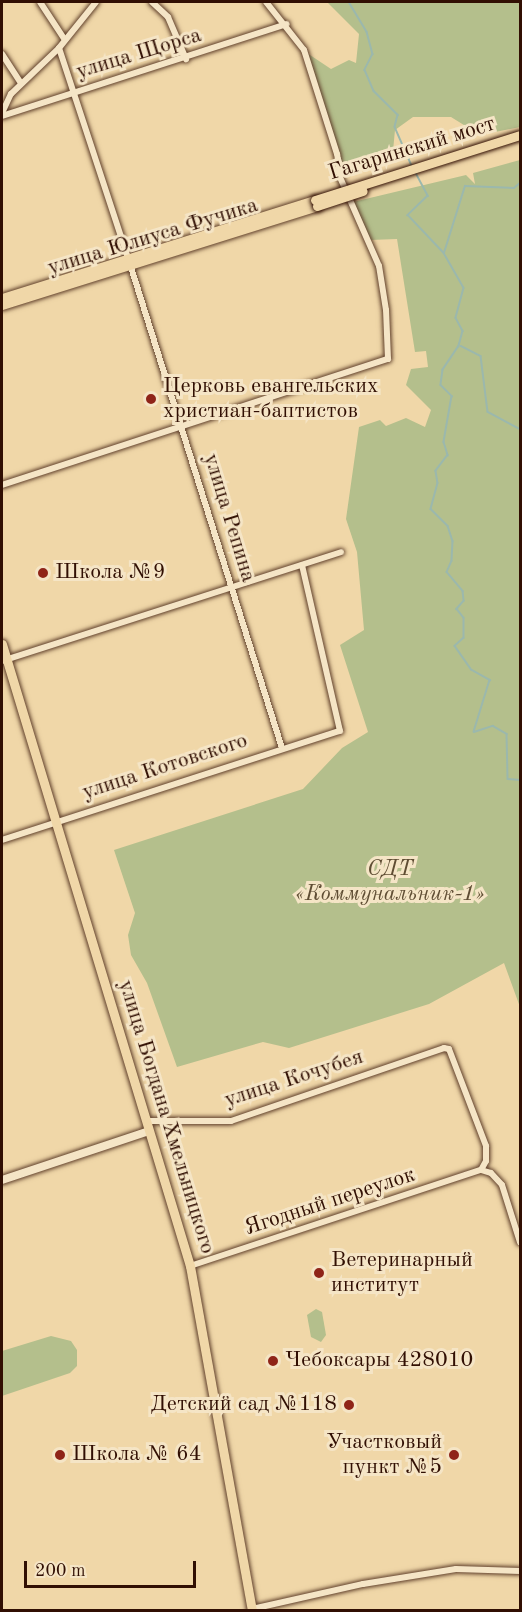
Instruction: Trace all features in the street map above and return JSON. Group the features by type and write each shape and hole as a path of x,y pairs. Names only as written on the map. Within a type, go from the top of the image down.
{"main road":[{"name":"Гагаринский мост","path":"316,203 520,135"},
{"name":"Гагаринский мост","path":"316,203 520,142"},
{"name":"улица Юлиуса Фучика","path":"2,298 316,203"},
{"name":"улица Юлиуса Фучика","path":"2,305 129,261"},
{"name":"улица Богдана Хмельницкого","path":"2,644 4,661 56,822 190,1266 252,1610"}],"street":[{"path":"40,2 65,40"},
{"path":"2,115 21,83 59,48 96,2"},
{"path":"152,2 168,17 186,59"},
{"path":"2,485 388,359 386,310 378,266 340,177 337,154 304,50 286,24 266,2"},
{"name":"улица Щорса","path":"2,115 186,59 286,24"},
{"name":"улица Репина","path":"59,48 129,261 282,748"},
{"path":"2,54 21,83"},
{"path":"4,661 341,552"},
{"name":"улица Котовского","path":"2,840 340,731 302,565"},
{"name":"улица Кочубея","path":"147,1126 231,1121 449,1049 486,1146 486,1161 481,1170"},
{"path":"2,1180 147,1126"},
{"path":"481,1170 491,1173 502,1185 520,1242"},
{"name":"Ягодный переулок","path":"190,1266 481,1170"},
{"path":"252,1610 363,1584 456,1569 520,1571"}],"green space":[{"path":"327,2 520,2 520,127 480,135 451,117 413,117 395,130 393,151 380,161 345,172 307,53 331,69 349,60 356,63 359,34"},
{"name":"СДТ «Коммунальник-1»","path":"520,160 520,1007 504,963 429,1004 289,1048 263,1042 177,1067 147,983 131,955 128,935 135,913 114,850 303,789 342,748 368,732 340,645 364,630 357,552 346,519 359,427 380,420 386,426 406,418 425,427 431,410 406,385 411,369 428,367 426,351 415,352 397,239 370,240 353,202 466,175 475,184 473,173"},
{"path":"316,1309 322,1312 326,1335 321,1342 311,1337 307,1315"},
{"path":"51,1336 71,1341 77,1350 77,1366 70,1373 2,1396 2,1351"}],"waterway":[{"path":"349,2 367,32 373,54 365,70 374,91 398,115 395,127 412,166"},
{"path":"416,173 428,196 408,215 444,253 464,288 456,318 463,331 459,346 443,370 441,385 452,396 444,442 448,455 436,471 438,483 431,509 448,526 453,541 452,561 447,572 463,591 464,601 457,609 464,618 464,638 455,646 472,670 490,680 474,732 493,726 507,734 508,779 520,780"},
{"path":"444,253 465,186 514,188 520,183"},
{"path":"461,346 481,356 488,412 520,429"}],"place":[{"name":"Церковь евангельских христиан-баптистов","path":"151,399"},
{"name":"Школа №9","path":"43,573"},
{"name":"Ветеринарный институт","path":"319,1273"},
{"name":"Чебоксары 428010","path":"273,1361"},
{"name":"Детский сад №118","path":"349,1405"},
{"name":"Школа № 64","path":"60,1455"},
{"name":"Участковый пункт №5","path":"454,1455"}]}
